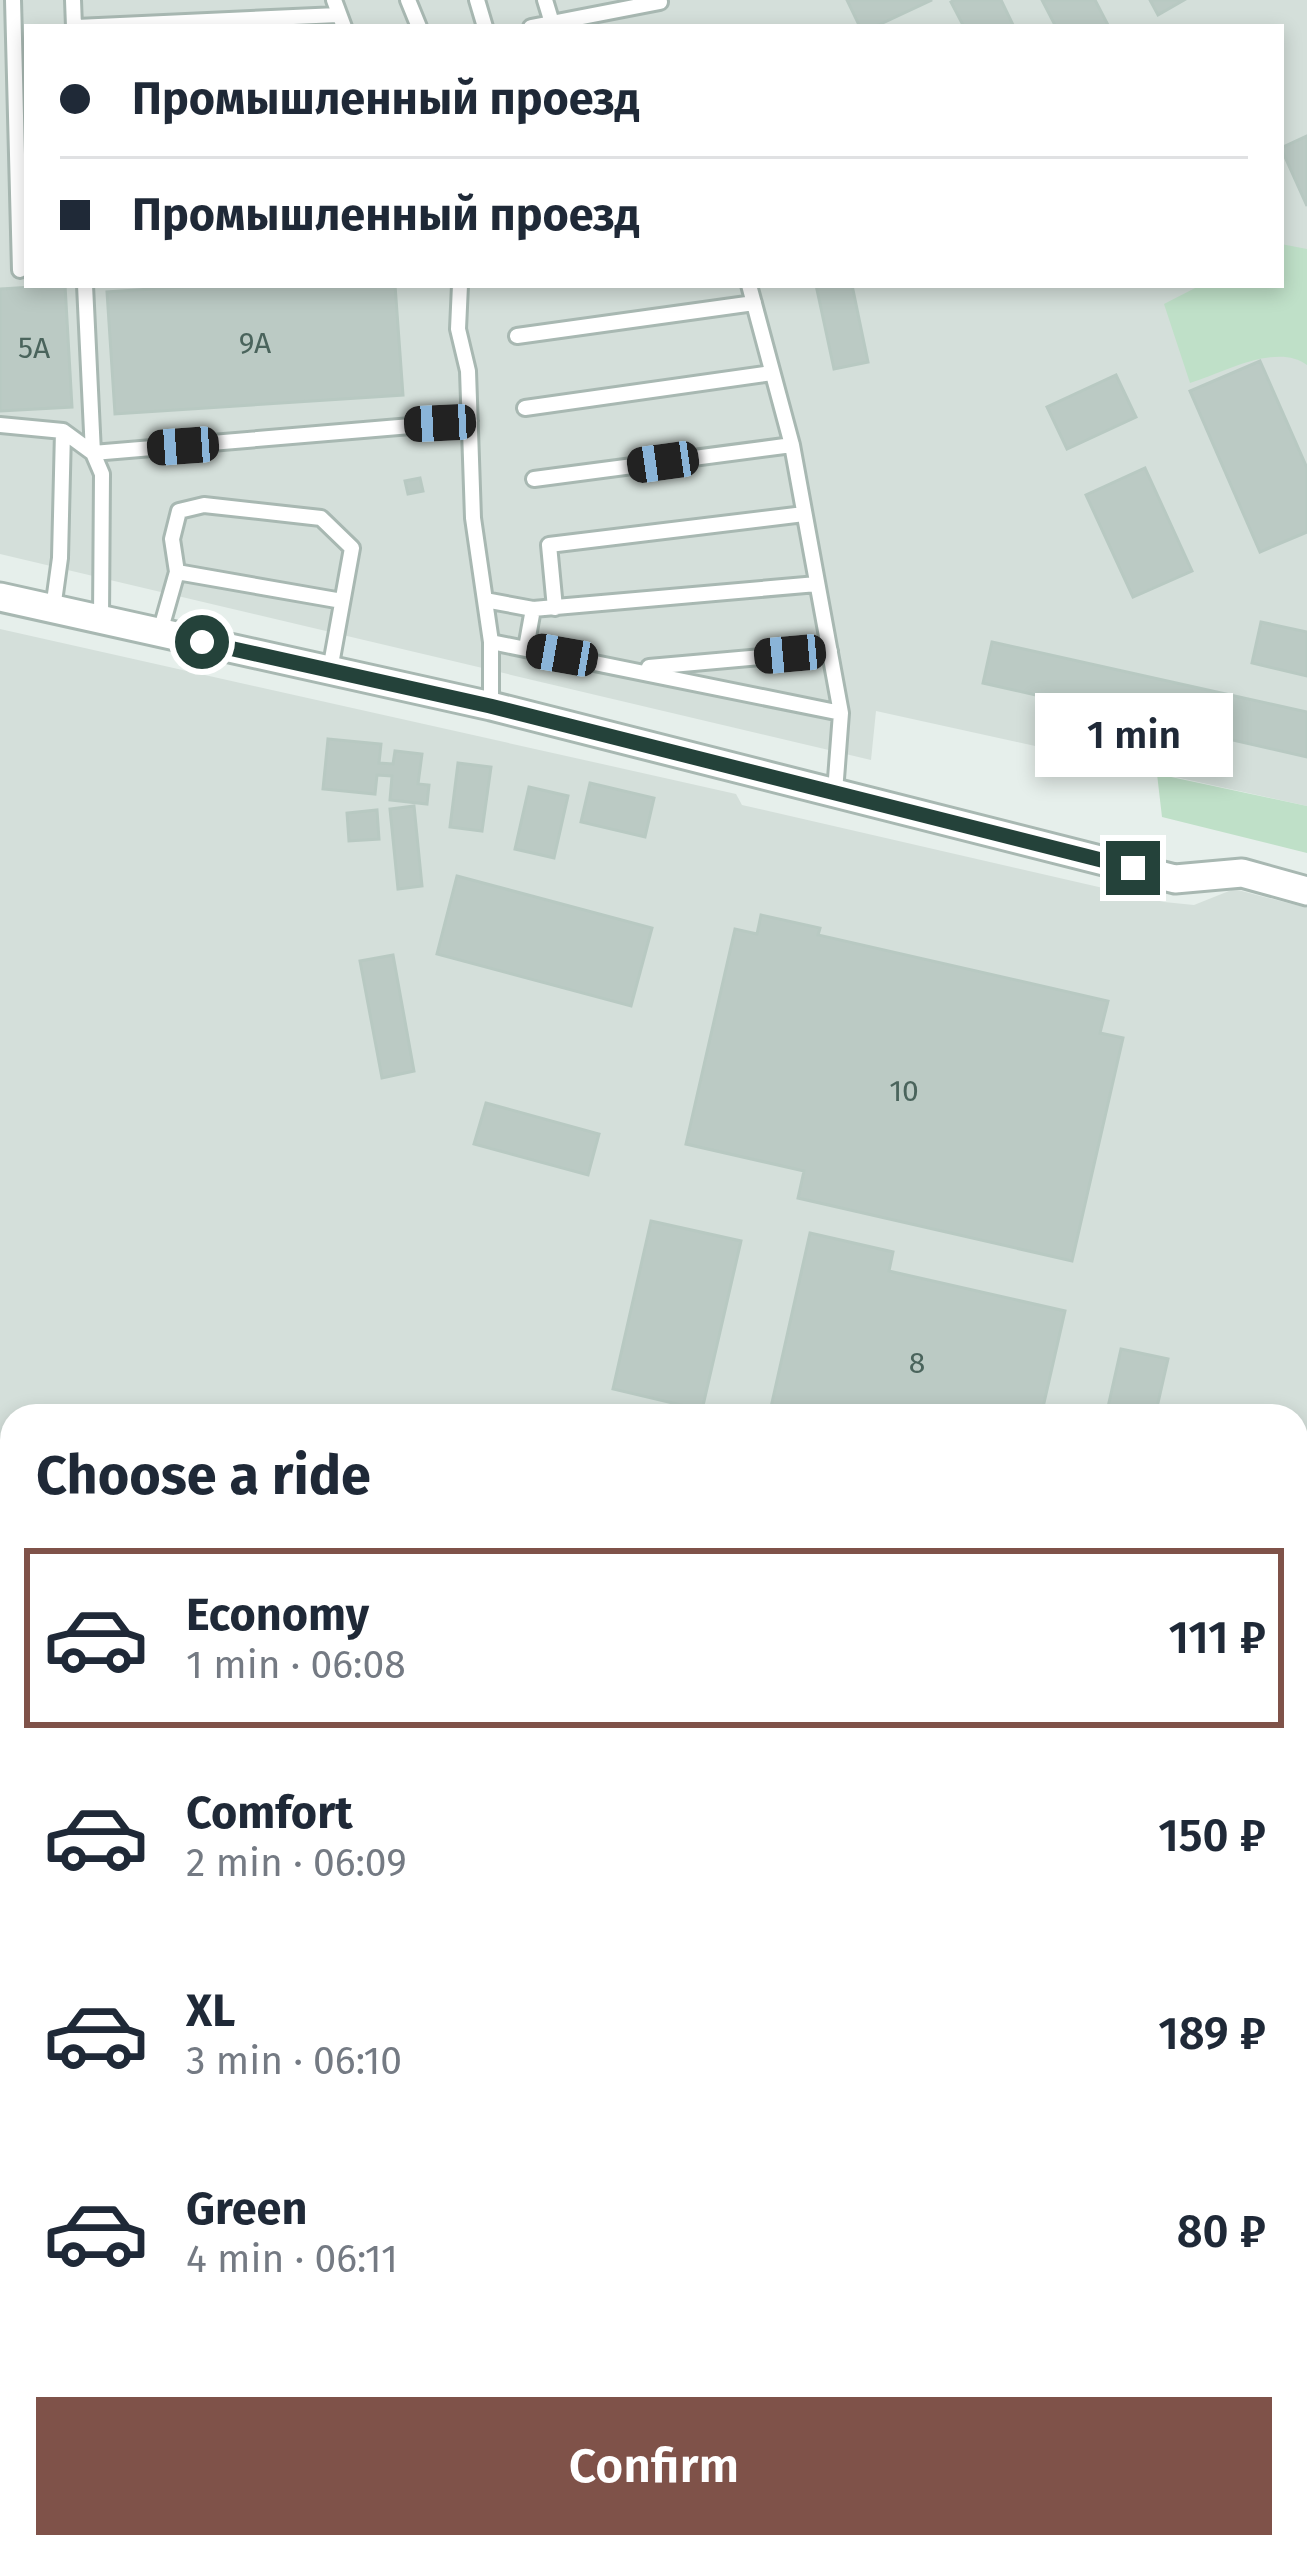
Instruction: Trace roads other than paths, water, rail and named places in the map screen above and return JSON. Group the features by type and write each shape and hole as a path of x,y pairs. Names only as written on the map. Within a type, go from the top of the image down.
{"street":[{"path":"0,597 490,706 1175,879 1242,873 1307,891"}],"lane":[{"path":"0,271 24,270 13,0"},
{"path":"545,0 552,23"},
{"path":"547,24 617,5 660,2"},
{"path":"136,24 339,14"},
{"path":"85,288 94,453 102,474 101,620"},
{"path":"460,288 458,329 468,371 473,518 491,642 490,706"},
{"path":"750,288 791,445 841,713 835,792"},
{"path":"517,336 754,302"},
{"path":"525,408 772,373"},
{"path":"0,425 63,431 94,453 470,422"},
{"path":"53,609 60,558 63,431"},
{"path":"534,479 791,445"},
{"path":"160,632 177,572 172,539 179,511 204,505 320,518 352,548 330,670"},
{"path":"556,608 549,545 804,514"},
{"path":"177,572 342,601"},
{"path":"485,600 556,608 817,584"},
{"path":"526,648 533,609"},
{"path":"491,642 841,713"},
{"path":"634,668 830,651"}]}
